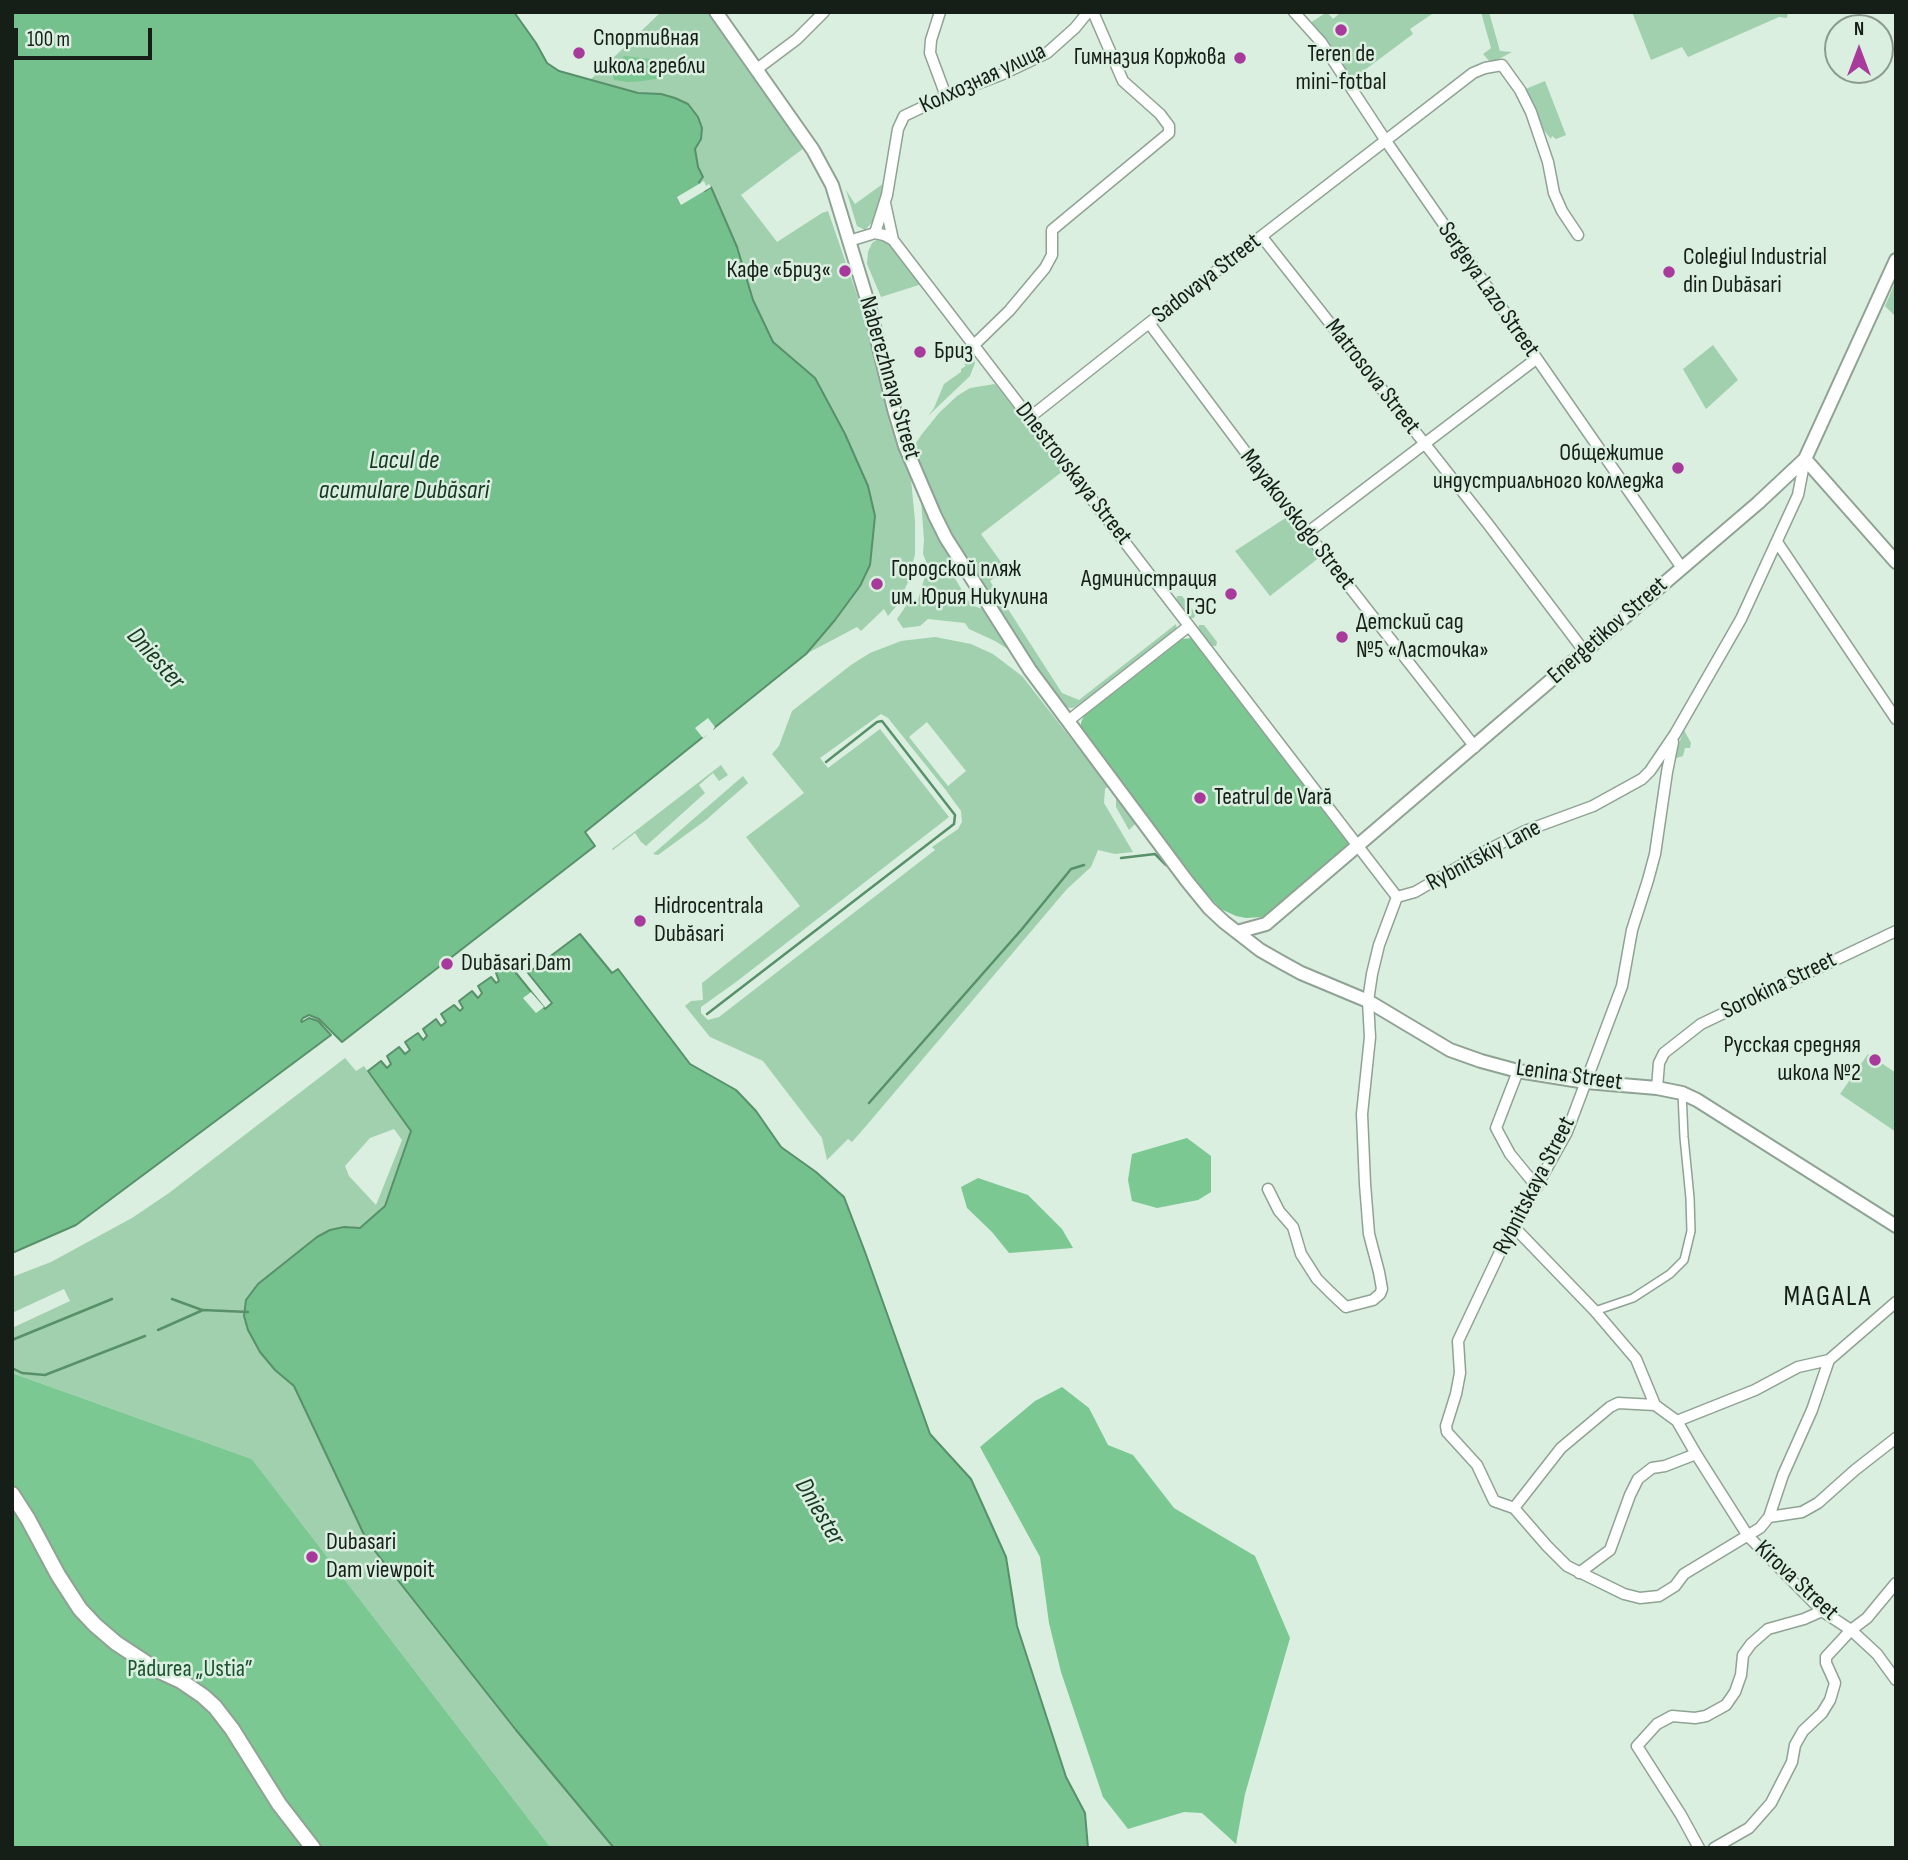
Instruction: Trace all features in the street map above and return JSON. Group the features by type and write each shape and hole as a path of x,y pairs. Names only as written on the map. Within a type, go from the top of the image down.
{"main road":[{"path":"12,1494 80,1609 116,1643 157,1670 181,1681 215,1707 279,1804 313,1848"}],"street":[{"name":"Naberezhnaya Street","path":"716,12 813,150 832,185 869,306 901,434 935,516 959,559 1023,659 1187,881 1209,908 1237,932"},
{"path":"757,69 797,38 824,12"},
{"path":"974,345 1009,311 1045,268 1052,255 1052,230 1169,133 1169,127 1160,114 1124,81 1090,12"},
{"name":"Колхозная улица","path":"875,233 885,201 898,129 904,116 1047,53 1090,12"},
{"name":"Sergeya Lazo Street","path":"1294,12 1321,42 1386,141 1682,568"},
{"path":"937,15 930,53 946,96"},
{"name":"Sadovaya Street","path":"1029,418 1474,73 1485,68 1502,65 1520,90 1531,112 1548,162 1554,193 1578,235"},
{"path":"885,201 893,240"},
{"path":"849,241 875,233 893,240"},
{"name":"Matrosova Street","path":"1262,237 1584,651"},
{"name":"Dnestrovskaya Street","path":"893,240 1397,897"},
{"name":"Energetikov Street","path":"1237,932 1266,924 1758,503 1805,459 1896,260"},
{"name":"Mayakovskogo Street","path":"1149,323 1307,533 1475,747"},
{"path":"1307,533 1536,359"},
{"path":"1805,459 1896,562"},
{"name":"Rybnitskiy Lane","path":"1268,1189 1279,1211 1293,1227 1301,1255 1317,1279 1346,1307 1373,1300 1380,1294 1382,1289 1379,1272 1369,1234 1362,1114 1370,1037 1368,1001 1372,974 1379,945 1397,897 1415,892 1525,831 1593,806 1634,784 1650,771 1675,734 1741,619 1798,495 1805,459"},
{"path":"1777,542 1896,719"},
{"path":"1068,721 1189,626"},
{"name":"Rybnitskaya Street","path":"1514,1508 1494,1501 1477,1465 1447,1432 1446,1426 1460,1373 1458,1341 1501,1250 1567,1132 1622,986 1632,930 1654,855 1675,734"},
{"name":"Sorokina Street","path":"1657,1088 1658,1063 1664,1053 1701,1024 1896,931"},
{"name":"Lenina Street","path":"1237,932 1280,962 1368,1001 1450,1050 1518,1071 1682,1093 1896,1226"},
{"path":"1518,1071 1496,1128 1510,1154 1537,1187"},
{"path":"1595,1311 1633,1298 1670,1274 1684,1260 1691,1231 1682,1093"},
{"path":"1514,1227 1595,1311 1636,1359 1655,1405 1677,1421 1748,1536 1760,1528 1769,1517 1829,1360"},
{"path":"1677,1421 1755,1390 1798,1367 1829,1360 1896,1302"},
{"path":"1514,1508 1561,1448 1610,1407 1618,1404 1655,1405"},
{"path":"1769,1517 1802,1512 1818,1503 1854,1470 1896,1438"},
{"path":"1579,1573 1610,1550 1638,1479 1652,1468 1696,1454"},
{"name":"Kirova Street","path":"1514,1508 1559,1560 1579,1573 1640,1598 1660,1596 1675,1586 1684,1574 1748,1536 1822,1611 1851,1630 1877,1654 1896,1681"},
{"path":"1714,1848 1749,1828 1771,1803 1793,1762 1795,1745 1803,1731 1822,1713 1830,1700 1836,1683 1826,1663 1826,1657 1851,1630 1867,1618 1896,1583"},
{"path":"1699,1848 1637,1746 1657,1724 1672,1716 1706,1716 1726,1705 1735,1692 1741,1675 1743,1654 1751,1644 1768,1629 1822,1611"}],"shaded area":[{"path":"661,12 707,12 804,148 741,195 777,242 828,211 858,298 897,442 911,479 915,554 908,582 898,604 888,616 884,609 861,631 857,627 806,654 860,586 870,565 815,378 773,342 753,300 737,247 711,187 705,191 699,182 703,177 695,149 701,139 702,128 698,118 661,94 638,93 590,80"},
{"path":"1327,12 1333,19 1341,12 1435,12 1410,29 1413,34 1350,81 1310,23"},
{"path":"1481,12 1489,12 1500,51 1512,52 1491,63 1483,54 1491,48"},
{"path":"1632,12 1788,12 1787,18 1779,17 1688,57 1682,47 1651,60"},
{"path":"1545,81 1566,135 1556,139 1552,136 1551,139 1542,128 1523,90"},
{"path":"884,183 875,219 865,230 857,226 846,190 855,204"},
{"path":"878,239 888,242 922,284 881,297 867,264 868,252 872,243"},
{"path":"1896,281 1896,317 1885,306"},
{"path":"1713,345 1738,380 1706,409 1683,369"},
{"path":"973,358 975,363 970,376 928,416 944,384 961,372 966,366 964,364"},
{"path":"995,384 1063,471 981,534 1006,569 990,581 1062,693 1079,700 1176,624 1177,630 1079,706 1072,708 1063,707 1058,702 951,541 917,459 916,443 939,413 970,388"},
{"path":"921,499 950,556 948,567 971,605 985,610 1014,653 969,629 965,623 928,619 920,626 903,628 897,619 908,603 918,600 928,566 923,554"},
{"path":"1287,517 1320,557 1270,596 1235,551"},
{"path":"1177,596 1182,596 1196,614 1194,618 1189,618 1176,601"},
{"path":"1199,625 1204,625 1217,642 1216,646 1211,646 1198,629"},
{"path":"935,637 971,644 993,654 1022,676 1108,786 1105,789 1104,803 1133,852 1115,854 1098,850 1091,867 1067,889 866,1126 852,1142 848,1139 827,1160 822,1138 763,1061 710,1037 685,1006 691,1001 703,1000 702,983 800,906 746,837 804,793 772,754 779,746 792,711 851,665 870,653 901,641","holes":["881,714 888,718 945,789 961,811 962,822 958,829 932,847 935,850 719,1017 708,1020 701,1013 701,1007 949,817 880,729 828,768 820,758","927,722 966,771 948,786 909,737"]},
{"path":"1684,730 1691,743 1690,748 1685,748 1683,756 1673,759"},
{"path":"721,765 728,775 719,781 713,773 699,785 705,793 646,846 635,833 612,849"},
{"path":"743,776 748,783 706,820 658,855 653,854"},
{"path":"1116,797 1136,823 1129,830 1116,807"},
{"path":"1868,1054 1896,1073 1896,1132 1840,1094"},
{"path":"345,1058 356,1071 364,1066 411,1131 385,1206 381,1208 841,1848 551,1848 252,1459 12,1373 12,1328 70,1301 64,1289 12,1313 12,1277 51,1262 132,1218 169,1193","holes":["394,1129 402,1140 376,1205 349,1176 345,1166 370,1138"]}],"green space":[{"path":"625,56 657,60 665,65 669,72 662,78 642,81 614,80 612,71 615,62"},
{"path":"1193,638 1350,839 1348,846 1272,912 1262,917 1246,918 1221,909 1081,731 1084,715 1182,639"},
{"path":"1187,1138 1211,1156 1211,1192 1198,1200 1157,1208 1132,1201 1128,1180 1132,1154"},
{"path":"978,1178 1028,1195 1062,1229 1073,1248 1009,1253 967,1208 961,1187"},
{"name":"Pădurea „Ustia”","path":"12,1373 252,1459 551,1848 12,1848"},
{"path":"1062,1387 1089,1408 1108,1445 1133,1455 1174,1508 1255,1556 1290,1638 1245,1794 1236,1844 1202,1813 1184,1812 1128,1829 1103,1797 1061,1672 1049,1623 1040,1557 980,1447 1035,1401"}],"water":[{"name":"Lacul de acumulare Dubăsari","path":"12,12 514,12 547,63 559,71 638,93 661,94 688,104 702,128 701,139 695,149 703,177 699,182 705,191 711,187 737,247 753,300 773,342 815,378 845,434 868,486 875,516 870,565 860,586 835,620 806,654 585,832 595,846 342,1042 319,1019 309,1015 303,1018 302,1022 309,1018 318,1021 331,1035 76,1225 12,1253"},
{"name":"Dniester","path":"580,934 612,973 618,969 690,1064 736,1090 756,1111 781,1147 816,1172 844,1197 930,1434 971,1479 1006,1557 1017,1626 1066,1777 1085,1813 1088,1848 614,1848 516,1730 367,1541 294,1386 275,1370 260,1352 244,1316 246,1300 258,1284 317,1237 344,1227 360,1228 385,1206 411,1131 368,1071 381,1061 387,1068 391,1064 387,1056 399,1047 405,1054 410,1050 405,1042 418,1033 423,1040 427,1036 423,1029 436,1019 441,1026 446,1022 441,1014 454,1005 460,1011 463,1008 459,1001 472,991 478,998 482,993 478,986 491,977 496,983 499,981 496,973 508,963 545,1009 552,1003 528,973"}],"pier":[{"path":"704,181 706,186 709,184 711,187 681,205 677,197"},
{"path":"708,718 715,727 715,732 703,738 695,728"},
{"path":"531,992 544,1007 536,1013 523,998"}],"waterway":[{"path":"707,1014 954,824 955,815 882,721 877,722 826,762"},
{"path":"1121,858 1155,854 1166,865"},
{"path":"869,1103 1022,929 1071,869 1084,865"},
{"path":"12,1340 112,1299"},
{"path":"172,1299 202,1310"},
{"path":"158,1330 203,1310 248,1312"},
{"path":"12,1368 22,1373 45,1375 145,1336"}],"place":[{"name":"Teren de mini-fotbal","path":"1341,30"},
{"name":"Спортивная школа гребли","path":"579,53"},
{"name":"Гимназия Коржова","path":"1240,58"},
{"name":"Кафе «Бриз«","path":"845,271"},
{"name":"Colegiul Industrial din Dubăsari","path":"1669,272"},
{"name":"Бриз","path":"920,352"},
{"name":"Общежитие индустриального колледжа","path":"1678,468"},
{"name":"Городской пляж им. Юрия Никулина","path":"877,584"},
{"name":"Администрация ГЭС","path":"1231,594"},
{"name":"Детский сад №5 «Ласточка»","path":"1342,637"},
{"name":"Teatrul de Vară","path":"1200,798"},
{"name":"Hidrocentrala Dubăsari","path":"640,921"},
{"name":"Dubăsari Dam","path":"447,964"},
{"name":"Русская средняя школа №2","path":"1875,1060"},
{"name":"Dubasari Dam viewpoit","path":"312,1557"}],"district":[{"name":"MAGALA","path":"1828,1298"}]}
